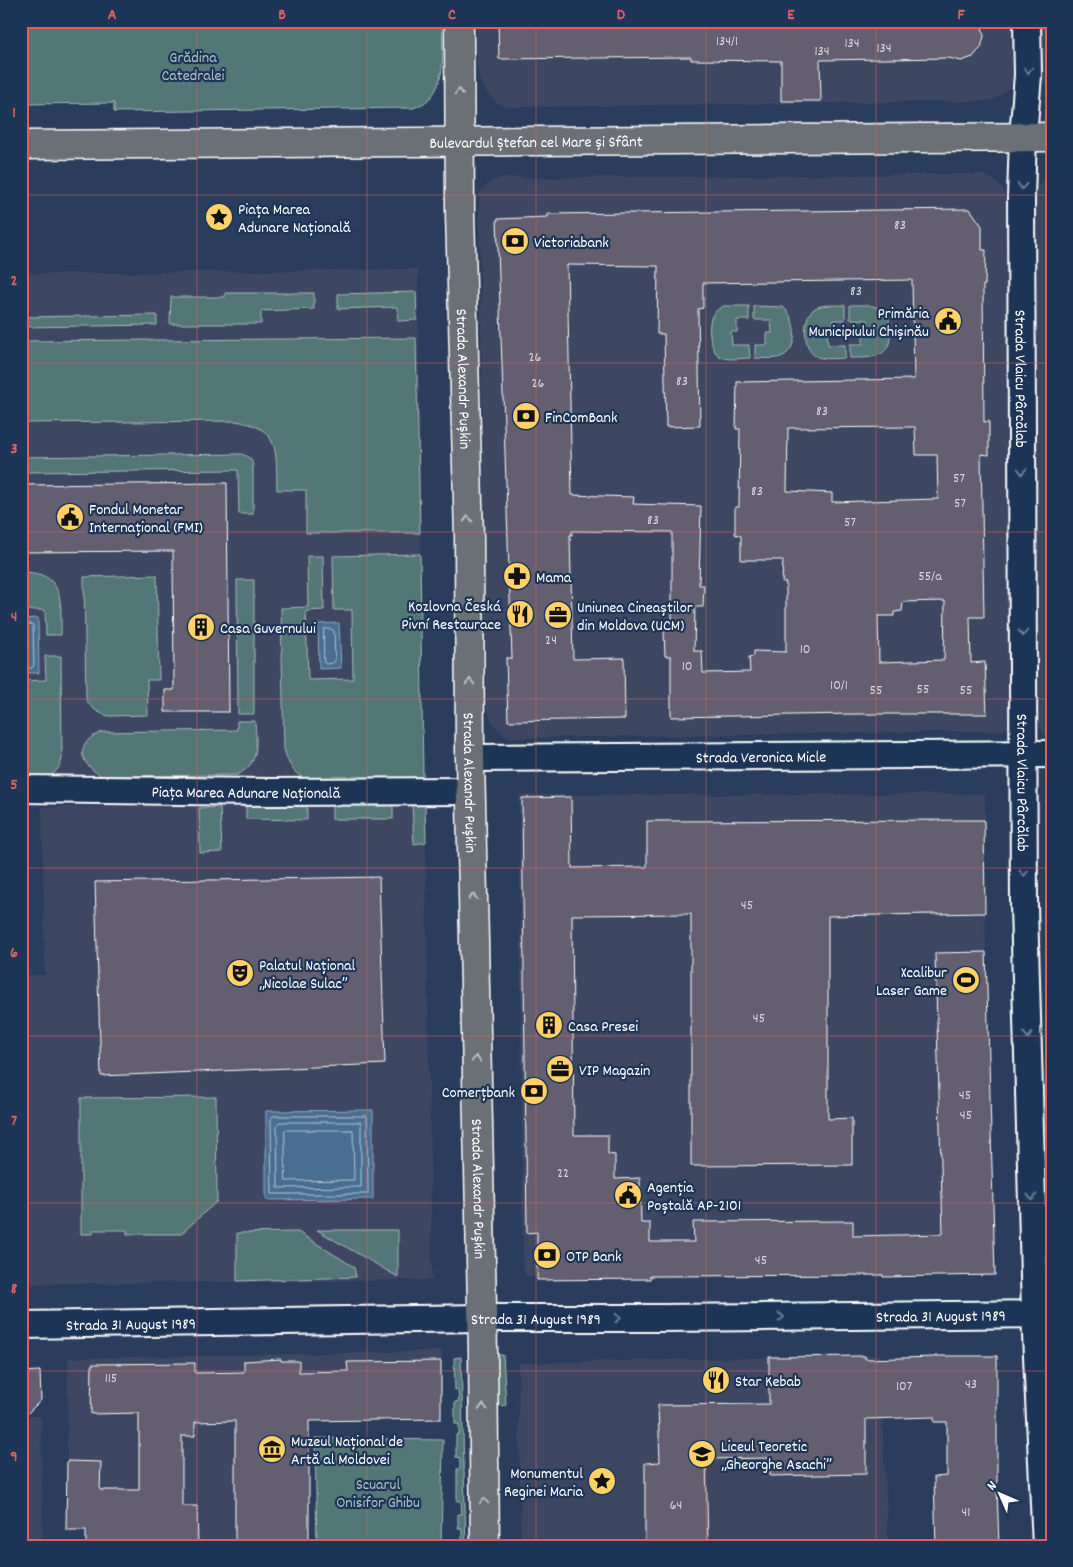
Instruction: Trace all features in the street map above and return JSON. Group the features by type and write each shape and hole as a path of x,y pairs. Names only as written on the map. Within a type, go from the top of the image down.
{"main road":[{"name":"Strada Alexandr Pușkin","path":"459,21 469,537 470,758 482,1318 484,1546"},
{"name":"Bulevardul Ștefan cel Mare și Sfânt","path":"21,145 460,140 1052,137"}],"street":[{"name":"Strada Vlaicu Pârcălab","path":"1027,21 1028,76 1023,137 1021,207 1024,906 1043,1314 1046,1546"},
{"name":"Strada Veronica Micle","path":"470,758 1052,754"},
{"name":"Piața Marea Adunare Națională","path":"21,789 272,792 471,791"},
{"name":"Strada 31 August 1989","path":"21,1324 1043,1314"}],"shaded area":[{"path":"477,21 1016,21 1016,75 1010,87 1001,95 993,100 985,101 503,106 484,90 479,78 477,65"},
{"path":"1038,21 1052,21 1052,93 1042,79 1039,70"},
{"path":"1052,173 1052,738 1041,730 1036,716 1033,200 1039,184"},
{"path":"980,174 996,182 1003,190 1009,206 1013,723 1010,727 997,731 510,738 503,734 492,722 487,709 479,203 479,195 482,189 494,180 501,178"},
{"path":"418,269 423,777 21,780 21,274"},
{"path":"985,794 985,913 995,1275 535,1279 535,1276 526,1276 523,1271 519,795"},
{"path":"425,804 432,1280 21,1284 21,975 45,975 42,807"},
{"name":"Muzeul Național de Artă al Moldovei","path":"442,1351 441,1419 309,1421 309,1546 86,1546 86,1530 66,1530 68,1358"},
{"name":"Liceul Teoretic „Gheorghe Asachi”","path":"880,1355 888,1546 521,1546 518,1363"},
{"path":"21,1416 38,1416 41,1418 43,1546 21,1546"}],"green space":[{"name":"Grădina Catedralei","path":"21,21 442,21 443,59 438,84 433,94 425,102 413,108 114,112 114,103 21,104"},
{"path":"416,292 417,320 398,321 397,307 338,309 338,294"},
{"path":"225,293 314,293 314,309 261,311 261,324 170,324 171,297 225,297"},
{"path":"845,305 845,320 833,320 833,331 827,332 828,345 845,345 845,358 825,359 814,355 808,346 805,332 807,318 810,313 821,306"},
{"path":"850,305 876,307 888,316 890,328 889,344 877,356 850,358 850,344 863,344 863,332 868,332 868,320 850,319"},
{"path":"724,306 749,306 749,320 737,320 737,332 731,332 732,345 749,345 750,358 722,358 713,348 710,337 710,320 716,311"},
{"path":"754,306 783,307 791,318 794,339 792,346 783,356 755,358 755,345 767,345 767,333 772,333 771,320 754,320"},
{"path":"157,315 157,325 21,327 21,317"},
{"path":"416,338 420,533 306,533 306,490 277,490 273,444 261,429 250,424 235,421 21,423 21,341"},
{"path":"241,454 249,458 253,465 253,514 239,514 238,470 21,472 21,457"},
{"path":"420,554 423,777 323,782 302,777 293,769 284,749 281,608 308,607 307,556 323,556 324,610 306,611 308,680 353,679 352,610 334,610 333,556"},
{"path":"21,572 35,573 46,577 53,583 58,591 60,600 61,635 46,635 45,610 21,610"},
{"path":"157,575 159,680 147,680 148,715 109,716 95,710 86,699 84,577"},
{"path":"237,580 254,580 254,714 238,714"},
{"path":"45,656 61,656 62,759 60,766 52,774 41,777 21,778 21,681 46,680"},
{"path":"237,721 255,721 256,745 254,759 245,770 237,775 103,776 94,771 84,759 83,749 85,744 102,732 237,730"},
{"path":"412,804 425,804 426,842 414,844"},
{"path":"246,805 307,806 307,820 246,819"},
{"path":"332,805 393,805 393,819 332,819"},
{"path":"220,807 222,852 200,853 199,808"},
{"path":"216,1097 217,1201 181,1234 127,1234 127,1230 93,1230 93,1234 81,1234 81,1098"},
{"path":"317,1230 398,1230 398,1277"},
{"path":"298,1232 354,1267 356,1277 237,1281 237,1233"},
{"path":"495,1355 503,1355 506,1405 498,1406"},
{"path":"461,1357 466,1546 459,1546 459,1540 462,1540 462,1528 458,1528 458,1514 462,1514 461,1501 457,1501 457,1469 460,1469 460,1458 456,1457 456,1435 459,1434 459,1424 455,1424 455,1402 459,1401 458,1390 455,1390 454,1358"},
{"name":"Scuarul Onisifor Ghibu","path":"315,1438 443,1440 441,1546 317,1546"}],"water":[{"path":"38,618 39,673 21,673 21,619"},
{"path":"339,623 341,668 319,669 318,624"},
{"path":"373,1110 373,1199 266,1200 266,1111"}],"building":[{"path":"498,21 981,21 984,36 981,48 973,57 961,61 949,58 820,60 821,101 781,101 781,61 691,60 691,57 499,59"},
{"path":"970,209 982,226 982,250 986,250 985,285 983,285 984,422 989,421 989,455 981,454 984,617 970,617 971,663 985,662 987,714 671,717 671,656 665,656 664,631 672,631 672,532 572,531 572,535 570,535 573,659 624,658 625,719 508,721 506,658 512,658 497,219 548,217 548,214","holes":["567,265 658,266 657,334 664,334 666,427 700,426 698,309 703,308 703,283 912,280 914,379 737,382 736,429 740,429 739,507 735,507 735,534 741,536 741,560 783,560 782,582 786,583 786,652 754,651 754,656 749,657 750,672 703,673 702,651 694,651 695,607 703,607 704,585 699,585 701,506 633,504 634,497 572,495","915,427 916,455 937,455 938,499 832,502 832,493 787,491 788,428","945,601 944,660 879,662 878,616 894,616 894,612 902,611 903,602"]},
{"name":"Casa Guvernului","path":"227,483 229,712 165,712 165,690 174,690 173,551 21,552 21,485"},
{"path":"571,797 572,868 647,867 647,821 984,820 985,913 828,916 828,1119 852,1118 852,1165 691,1166 691,914 572,915 574,1135 608,1135 608,1154 615,1155 615,1179 640,1178 641,1223 650,1223 650,1242 694,1242 693,1222 853,1221 853,1236 943,1234 935,953 986,952 995,1275 883,1277 883,1275 650,1276 650,1279 537,1280 537,1232 527,1233 522,798"},
{"name":"Palatul Național „Nicolae Sulac”","path":"379,877 385,1064 101,1076 95,882"},
{"path":"865,1356 865,1359 997,1356 999,1546 936,1546 934,1477 947,1476 947,1422 934,1422 934,1417 866,1419 866,1474 770,1476 770,1458 706,1459 708,1546 645,1546 645,1463 660,1462 658,1405 769,1404 769,1357"},
{"name":"Muzeul Național de Artă al Moldovei","path":"281,1359 281,1361 299,1361 299,1372 348,1371 347,1362 441,1361 441,1419 309,1421 309,1546 235,1546 235,1421 195,1422 195,1436 182,1436 182,1506 197,1506 198,1546 86,1546 86,1530 66,1530 67,1461 101,1462 100,1490 139,1490 139,1413 91,1414 92,1364 195,1363 195,1373 244,1372 244,1361"},
{"path":"40,1371 41,1400 21,1420 21,1372"}],"place":[{"name":"Piața Marea Adunare Națională","path":"219,217"},
{"name":"Victoriabank","path":"515,241"},
{"name":"Primăria Municipiului Chișinău","path":"948,321"},
{"name":"FinComBank","path":"526,416"},
{"name":"Fondul Monetar Internațional (FMI)","path":"70,517"},
{"name":"Mama","path":"517,576"},
{"name":"Kozlovna Česká Pivní Restaurace","path":"520,614"},
{"name":"Uniunea Cineaștilor din Moldova (UCM)","path":"558,615"},
{"name":"Casa Guvernului","path":"201,627"},
{"name":"Palatul Național „Nicolae Sulac”","path":"240,973"},
{"name":"Xcalibur Laser Game","path":"966,980"},
{"name":"Casa Presei","path":"549,1025"},
{"name":"VIP Magazin","path":"560,1069"},
{"name":"Comerțbank","path":"534,1091"},
{"name":"Agenția Poștală AP-2101","path":"628,1195"},
{"name":"OTP Bank","path":"547,1255"},
{"name":"Star Kebab","path":"716,1380"},
{"name":"Muzeul Național de Artă al Moldovei","path":"272,1449"},
{"name":"Liceul Teoretic „Gheorghe Asachi”","path":"702,1454"},
{"name":"Monumentul Reginei Maria","path":"602,1481"}]}
